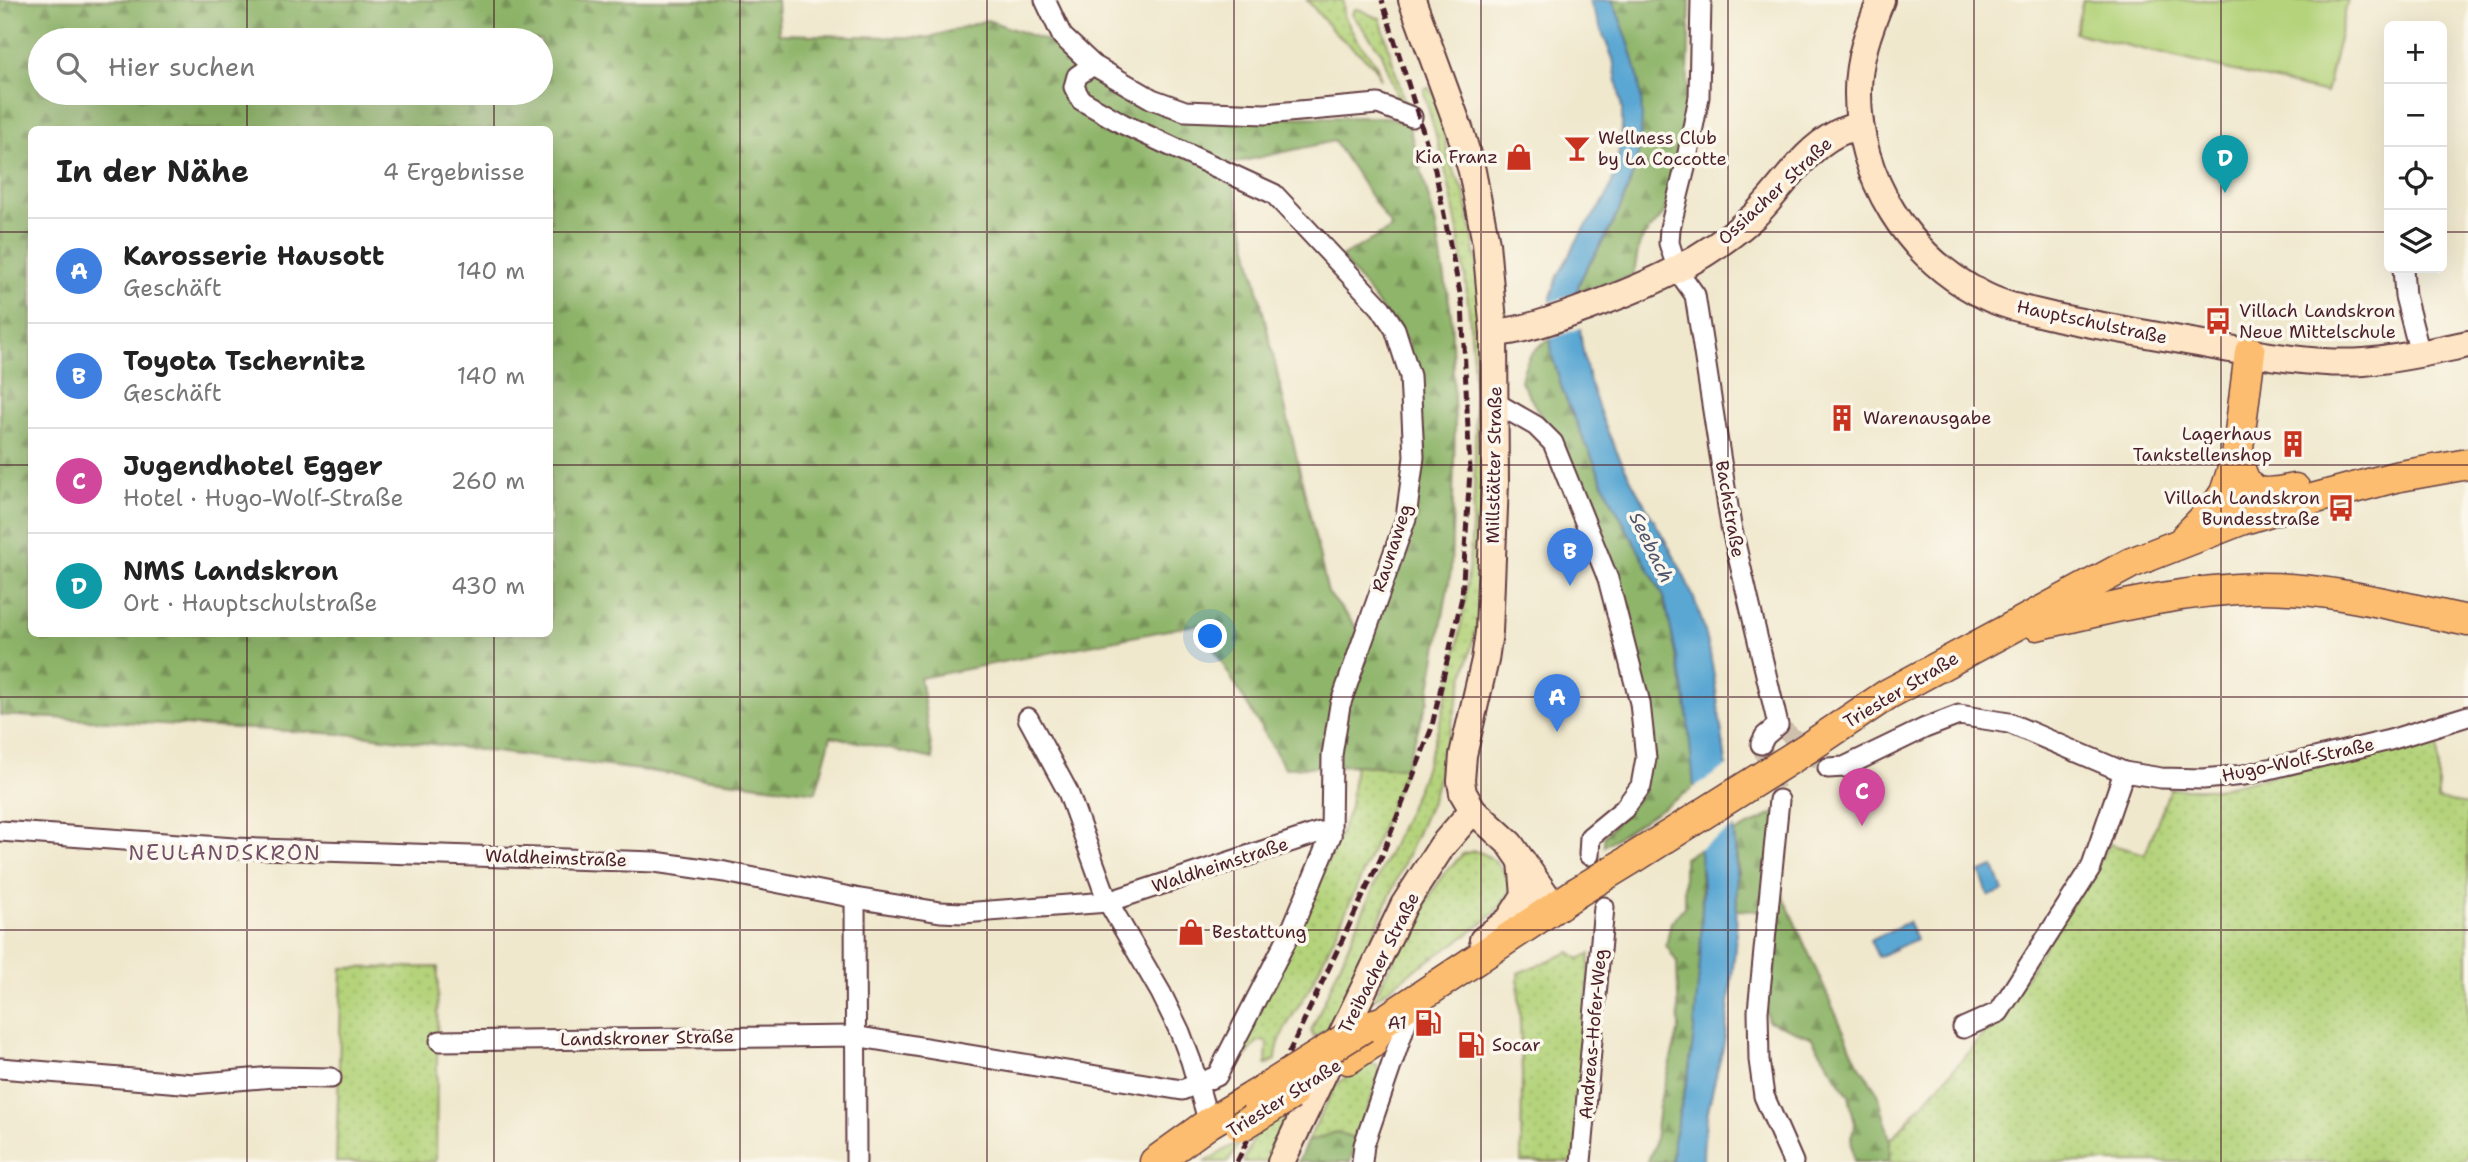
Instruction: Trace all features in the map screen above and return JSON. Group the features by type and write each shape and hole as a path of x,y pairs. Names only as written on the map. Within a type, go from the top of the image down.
{"main road":[{"path":"2180,542 2216,506 2225,492 2237,456 2250,352"},
{"path":"2237,456 2242,480 2257,493 2277,493 2317,484 2345,489"},
{"name":"Triester Straße","path":"1163,1157 1209,1123 1413,1002 1565,900 1888,694 1999,633 2131,563 2241,520 2345,489 2468,464"},
{"path":"1999,633 2167,596 2260,588 2301,590 2468,621"},
{"name":"Triester Straße","path":"1163,1157 1225,1136 1348,1059 1371,1044 1373,1025"}],"street":[{"path":"1045,0 1062,36 1093,65 1152,99 1185,111 1265,114 1378,104 1412,117"},
{"name":"Millstätter Straße","path":"1412,0 1472,171 1486,243 1494,333 1495,483 1489,632 1463,755 1463,793 1473,810 1510,844 1522,861 1565,900"},
{"name":"Bachstraße","path":"1700,0 1699,97 1669,243 1678,271 1695,295 1731,526 1781,727 1765,736 1761,744"},
{"path":"1860,124 1858,91 1861,64 1868,32 1881,0"},
{"name":"Raunaweg","path":"1093,65 1077,76 1074,88 1081,100 1123,124 1274,194 1381,307 1395,329 1410,376 1414,457 1406,518 1340,705 1332,755 1331,835 1291,931 1217,1076 1198,1084"},
{"name":"Ossiacher Straße","path":"1494,333 1542,324 1615,298 1678,271 1726,240 1756,214 1814,149 1835,134 1860,124"},
{"name":"Hauptschulstraße","path":"1860,124 1868,158 1883,199 1897,220 1922,250 1947,273 1985,296 2022,309 2089,324 2250,352 2336,362 2363,362 2468,344"},
{"path":"2403,273 2405,296 2420,354"},
{"path":"1496,403 1536,426 1553,443 1608,579 1640,703 1646,758 1641,786 1625,808 1590,837 1589,856"},
{"name":"Hugo-Wolf-Straße","path":"1828,768 1844,767 1925,728 1959,715 2009,723 2124,772 2161,778 2203,779 2244,775 2390,740 2468,716"},
{"path":"1028,718 1068,792 1108,902 1161,993 1180,1032 1209,1123"},
{"path":"1963,1028 1999,1012 2091,868 2124,772"},
{"path":"1779,800 1758,1011 1759,1060 1764,1096 1793,1162"},
{"name":"Treibacher Straße","path":"1281,1162 1404,905 1443,846 1473,810"},
{"name":"Waldheimstraße","path":"0,831 234,848 655,862 725,872 855,898 962,913 1108,902 1320,832 1331,835"},
{"path":"1477,958 1484,938 1509,920 1525,895 1522,861"},
{"path":"855,898 856,1162"},
{"name":"Andreas-Hofer-Weg","path":"1581,1162 1604,907"},
{"path":"1362,1162 1376,1107 1413,1002"},
{"name":"Landskroner Straße","path":"440,1041 854,1036 1182,1090 1198,1084"},
{"path":"0,1068 193,1084 273,1077 331,1079"}],"green space":[{"path":"0,0 777,0 779,34 927,38 987,20 1062,46 1119,92 1190,118 1388,117 1408,123 1435,221 1451,313 1455,426 1451,571 1428,700 1405,768 1355,765 1285,768 1199,624 920,678 933,759 831,736 816,792 360,735 0,715","holes":["1334,141 1392,228 1341,257 1409,344 1410,524 1368,641 1328,593 1229,164"]},
{"path":"1307,0 1343,0 1344,16 1356,38 1376,64 1381,80 1374,66 1333,31"},
{"path":"1612,0 1690,0 1683,137 1679,164 1664,212 1639,244 1632,276 1576,293 1627,192 1640,137 1639,84 1624,30"},
{"path":"2083,0 2348,0 2326,93 2075,33"},
{"path":"1354,9 1380,18 1407,111 1401,109 1382,53 1352,14"},
{"path":"1425,88 1429,88 1436,98 1450,163 1465,194 1481,286 1485,460 1478,621 1433,797 1334,1024 1314,1037 1311,1031 1423,774 1444,708 1459,638 1469,565 1475,415 1471,341 1464,269 1452,200 1424,93"},
{"path":"1551,339 1552,355 1563,392 1609,496 1664,597 1686,700 1695,787 1604,846 1604,837 1640,796 1644,684 1609,555 1559,448 1521,381 1530,356"},
{"path":"2438,735 2438,800 2468,805 2468,1154 2465,1162 1889,1162 1890,1140 1970,1051 2015,993 2109,844 2145,854 2170,789 2217,789"},
{"path":"1355,765 1405,768 1335,935 1309,989 1279,1041 1276,1060 1266,1065 1267,1042 1258,1041 1223,1085 1218,1084 1337,842 1350,807"},
{"path":"1777,812 1773,874 1857,1061 1878,1093 1890,1140 1889,1162 1854,1162 1851,1138 1855,1125 1849,1096 1811,1037 1768,1021 1763,997 1770,911 1736,910 1738,869 1734,833"},
{"path":"1700,848 1701,945 1691,1056 1672,1162 1647,1162 1654,1147 1659,1106 1679,1028 1677,962 1666,945 1671,922 1684,907 1684,858"},
{"path":"1474,851 1489,857 1503,871 1509,886 1506,898 1476,929 1372,1001 1408,932 1442,876 1463,854"},
{"path":"1570,952 1579,959 1590,954 1576,1162 1521,1162 1522,1073 1518,973"},
{"path":"438,967 436,1162 336,1162 342,968"},
{"path":"1364,1063 1376,1064 1379,1077 1357,1139 1336,1132 1307,1142 1335,1086"},
{"path":"1294,1106 1268,1162 1243,1162 1257,1131"},
{"path":"1336,1132 1357,1139 1350,1162 1298,1162 1307,1142"},
{"path":"1240,1141 1228,1162 1205,1162"}],"water":[{"name":"Seebach","path":"1589,0 1612,0 1634,60 1642,114 1635,167 1625,196 1611,227 1586,268 1577,292 1582,347 1596,402 1611,438 1679,565 1703,625 1714,676 1733,820 1737,882 1735,945 1726,1030 1707,1118 1703,1162 1672,1162 1673,1141 1688,1078 1693,1041 1703,887 1686,700 1664,597 1609,496 1563,392 1551,345 1551,297 1558,276 1580,235 1606,198 1616,171 1622,129 1622,109 1613,59"},
{"path":"1994,867 2003,891 1989,896 1980,872"},
{"path":"1908,922 1916,939 1878,957 1870,940"}],"pier":[{"path":"1580,292 1583,327 1548,340 1548,303"},
{"path":"1730,764 1736,826 1697,850 1691,789"}],"tunnel":[{"path":"1784,730 1828,768"},
{"path":"1761,744 1779,800"}],"railway":[{"path":"1237,1162 1381,858 1431,730 1462,597 1470,471 1462,303 1435,170 1382,0"}],"place":[{"name":"Wellness Club by La Coccotte","path":"1577,148"},
{"name":"Kia Franz","path":"1519,157"},
{"name":"NMS Landskron","path":"2225,193"},
{"name":"Villach Landskron Neue Mittelschule","path":"2218,321"},
{"name":"Warenausgabe","path":"1842,418"},
{"name":"Lagerhaus Tankstellenshop","path":"2293,444"},
{"name":"Villach Landskron Bundesstraße","path":"2341,508"},
{"name":"Toyota Tschernitz","path":"1570,586"},
{"name":"Karosserie Hausott","path":"1557,732"},
{"name":"Jugendhotel Egger","path":"1862,826"},
{"name":"Bestattung","path":"1191,932"},
{"name":"A1","path":"1428,1023"},
{"name":"Socar","path":"1471,1045"}],"district":[{"name":"NEULANDSKRON","path":"225,853"}]}
